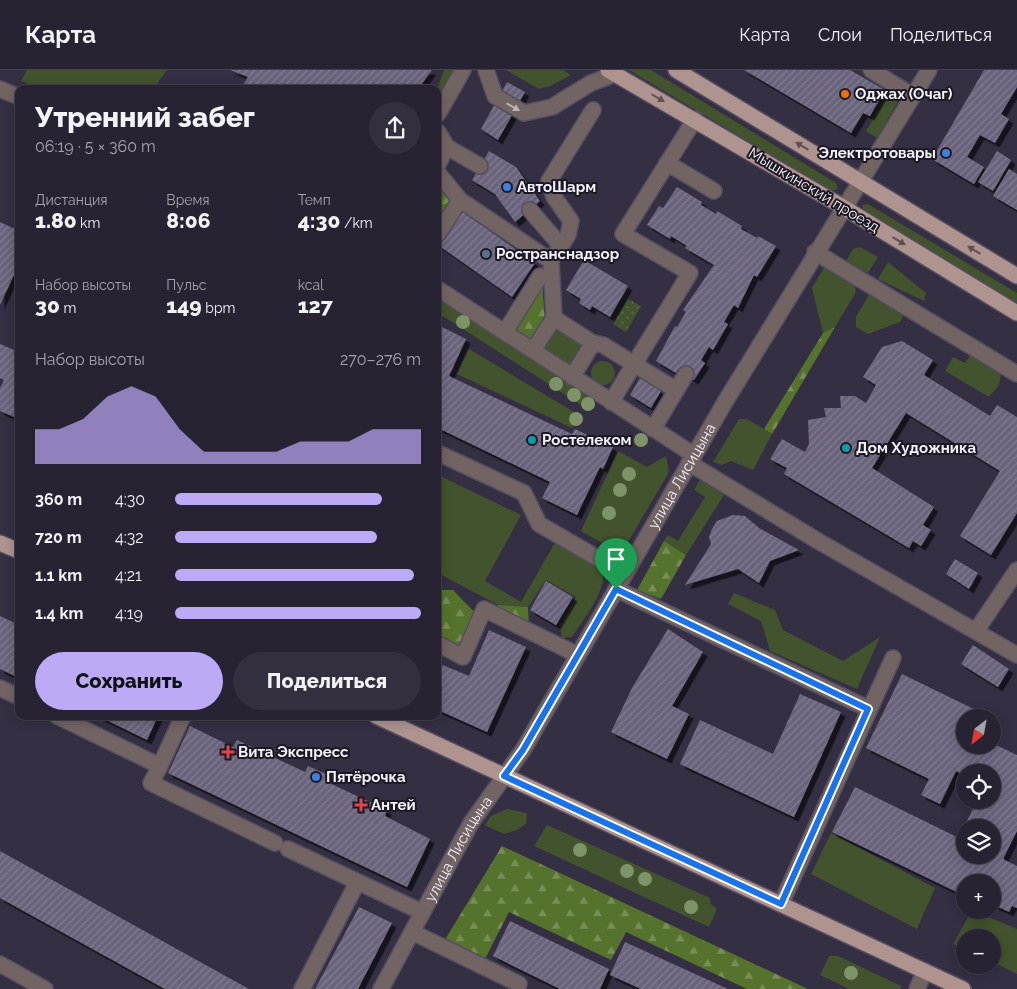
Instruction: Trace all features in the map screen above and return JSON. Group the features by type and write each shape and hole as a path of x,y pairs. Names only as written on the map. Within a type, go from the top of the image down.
{"main road":[{"name":"Мышкинский проезд","path":"676,70 1017,276"},
{"name":"Мышкинский проезд","path":"612,72 843,207 1017,313"},
{"path":"0,543 15,549"},
{"path":"385,720 963,989"}],"street":[{"path":"441,109 463,70"},
{"path":"486,70 495,96 524,113 552,107 612,72"},
{"path":"871,70 913,96"},
{"name":"улица Лисицына","path":"381,989 471,823 523,750 691,459 859,180 929,70"},
{"path":"0,89 15,95"},
{"path":"533,350 554,318 551,261 568,235 571,221 554,197 549,181 593,110"},
{"path":"611,402 690,273 623,234 694,119"},
{"path":"441,137 447,147 480,166"},
{"path":"441,158 447,147"},
{"path":"667,163 714,192"},
{"path":"441,177 460,200 551,261"},
{"path":"441,229 460,200"},
{"path":"530,210 561,246"},
{"path":"815,252 1017,374"},
{"path":"505,332 540,276"},
{"path":"441,291 653,429 691,459 818,541 1017,655"},
{"path":"554,318 593,343 603,345 676,390"},
{"path":"572,377 593,343"},
{"path":"653,429 686,374"},
{"path":"441,454 524,493 539,524 625,574"},
{"path":"976,631 1017,570"},
{"path":"616,589 868,709"},
{"path":"441,646 463,657 484,609 578,655"},
{"path":"781,904 868,709 893,658"},
{"path":"0,688 15,695"},
{"path":"65,720 160,766"},
{"path":"181,720 151,783 422,912"},
{"path":"302,989 358,883"},
{"path":"412,932 521,987"},
{"path":"0,964 45,989"},
{"path":"917,989 925,971"}],"green space":[{"path":"27,70 167,70 156,85 32,85 21,81"},
{"path":"444,70 458,70 442,97 441,85 438,85"},
{"path":"506,70 563,70 571,75 550,86 539,89"},
{"path":"629,70 651,70 836,183 838,189 831,191"},
{"path":"894,93 900,98 877,138 866,131 882,104"},
{"path":"441,184 454,200 441,220"},
{"path":"868,204 1017,293 1017,303 864,211 862,205"},
{"path":"860,247 878,257 868,273 846,261 853,249"},
{"path":"888,262 926,293 924,301 878,279"},
{"path":"825,266 854,282 856,292 835,327 823,333 812,288"},
{"path":"542,283 545,320 532,341 513,328"},
{"path":"870,293 905,313 900,322 868,334 856,327 856,317"},
{"path":"628,299 641,306 626,332 613,324"},
{"path":"443,301 594,400 589,410 441,315"},
{"path":"554,326 583,346 569,367 540,347"},
{"path":"835,327 772,434 764,429 823,333"},
{"path":"469,349 584,418 572,428 457,374"},
{"path":"971,354 998,369 1001,374 999,385 989,397 945,371 953,357 965,363"},
{"path":"603,361 608,362 614,368 614,378 608,384 603,385 598,384 592,378 591,373 592,368 598,362"},
{"path":"739,419 747,419 772,434 753,470 731,461 722,465 713,462"},
{"path":"618,451 647,467 666,456 669,472 621,554 581,531"},
{"path":"441,476 521,515 485,581 521,602 557,539 597,563 602,570 601,589 590,611 572,637 562,638 560,626 576,597 546,580 528,607 498,605 441,575"},
{"path":"700,480 724,495 686,555 664,541 668,535 678,541 705,497 694,490"},
{"path":"664,541 686,555 661,599 637,590"},
{"path":"441,590 453,590 476,614 462,653 441,642"},
{"path":"734,593 775,610 783,630 843,661 880,637 857,689 770,651 761,621 728,604"},
{"path":"498,605 528,607 529,626 496,611"},
{"path":"507,809 527,813 526,824 517,830 504,834 485,825 491,816"},
{"path":"547,825 710,898 711,904 717,909 709,927 534,846"},
{"path":"831,833 935,888 917,929 811,874"},
{"path":"502,846 808,989 747,989 626,932 611,960 509,912 484,961 443,943"},
{"path":"967,919 993,919 1017,929 1017,974 1001,966 1001,929 961,929"},
{"path":"829,956 838,956 901,986 901,989 849,989 820,975"}],"building":[{"path":"230,70 432,70 421,85 243,85 248,77"},
{"path":"744,70 850,70 885,90 870,116 863,113 851,133"},
{"path":"984,70 1017,70 1017,87 1001,114 1009,119 995,143 980,135 967,157 984,167 974,184 932,159"},
{"path":"507,82 525,92 498,140 481,129"},
{"name":"АвтоШарм","path":"489,151 516,167 540,201 515,222 495,194 472,180"},
{"path":"997,151 1011,160 993,191 978,182"},
{"path":"1009,169 1017,174 1017,210 993,196"},
{"path":"677,187 702,202 701,205 716,214 717,211 742,226 741,229 776,246 757,277 754,275 738,308 734,305 724,322 728,324 713,350 709,347 701,360 705,363 694,380 678,370 676,373 656,361 675,326 677,327 686,312 683,310 714,265 685,248 687,246 671,236 670,239 647,225 659,206 663,208"},
{"name":"Ространснадзор","path":"460,210 535,263 512,297 441,247 441,240"},
{"path":"0,222 15,229 15,273 0,305"},
{"path":"584,260 628,286 610,317 592,306 590,310 579,303 581,299 566,290"},
{"name":"Ростелеком","path":"441,326 466,339 449,376 572,434 575,429 613,447 603,469 600,467 577,515 542,498 550,482 441,429"},
{"name":"Дом Художника","path":"902,341 933,360 924,375 990,416 997,405 1017,417 1017,513 991,555 960,536 1000,471 906,413 872,468 934,507 923,525 931,530 921,546 913,541 909,548 784,474 787,468 770,459 782,439 805,452 809,444 808,420 826,417 824,408 841,408 840,396 855,396 866,403 876,385 863,377 882,347"},
{"path":"0,344 15,350 15,417 0,411 0,388 4,380 0,378"},
{"path":"640,378 661,391 651,408 630,395"},
{"path":"733,515 745,516 759,528 799,550 770,561 759,583 738,569 685,585 711,544 709,537 717,521"},
{"path":"955,559 978,573 969,589 946,574"},
{"path":"546,581 573,597 556,625 530,610"},
{"path":"0,616 15,623 15,676 0,669"},
{"path":"668,629 703,652 672,706 689,714 667,759 611,732 632,688"},
{"path":"489,630 526,647 487,732 441,711 441,664 469,676"},
{"path":"973,645 1009,669 998,687 961,664"},
{"path":"902,674 974,709 956,709 956,754 1001,754 1001,747 1017,755 1017,831 1003,859 1017,866 1017,908 1012,906 1009,912 1001,908 1001,874 956,874 956,892 832,832 855,787 956,837 956,864 1001,864 1001,819 968,819 973,809 1001,809 1001,764 956,764 956,771 940,804 921,795 929,779 866,748"},
{"path":"800,694 841,712 794,817 680,764 700,720 773,754"},
{"path":"106,720 156,720 147,740"},
{"path":"190,726 233,747 237,740 305,772 308,766 328,775 325,781 387,810 385,816 430,839 407,887 168,773"},
{"path":"0,851 249,989 165,989 0,898"},
{"path":"359,907 392,923 358,989 315,989"},
{"path":"510,921 609,969 600,989 560,989 493,956"},
{"path":"625,942 728,989 641,989 610,975"}],"place":[{"name":"Оджах (Очаг)","path":"845,94"},
{"name":"Электротовары","path":"946,153"},
{"name":"АвтоШарм","path":"507,187"},
{"name":"Ространснадзор","path":"486,254"},
{"name":"Ростелеком","path":"532,440"},
{"name":"Дом Художника","path":"846,448"},
{"name":"Вита Экспресс","path":"228,752"},
{"name":"Пятёрочка","path":"316,777"},
{"name":"Антей","path":"361,805"}],"route":[{"path":"616,589 868,709 852,749 781,904 504,776 523,750 616,589"}]}
